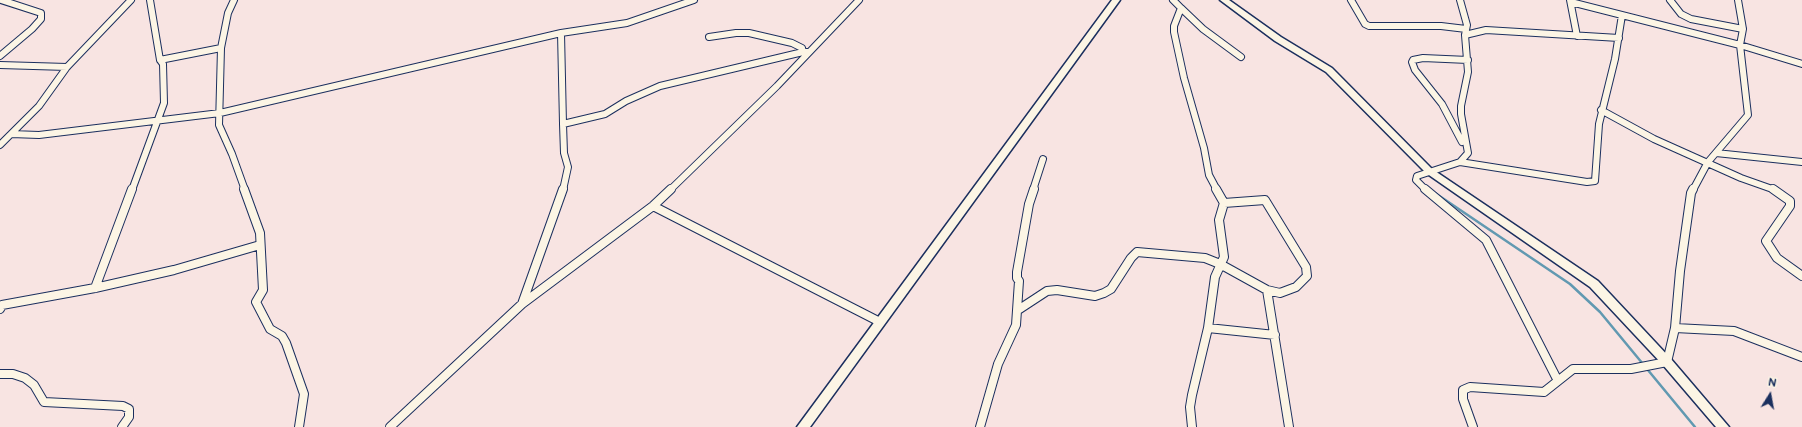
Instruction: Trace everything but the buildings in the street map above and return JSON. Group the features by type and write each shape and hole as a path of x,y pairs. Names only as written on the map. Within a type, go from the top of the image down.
{"street":[{"path":"0,145 39,106 67,67 131,0"},
{"path":"95,288 164,103 163,64 160,60 150,0"},
{"path":"234,0 228,13 221,48 219,125 232,154 260,233 263,290 256,302 270,329 282,336 286,343 304,394 299,427"},
{"path":"11,134 39,135 220,113 561,33 626,23 694,0"},
{"path":"390,427 522,304 653,206 777,86 806,52 859,0"},
{"path":"803,427 1116,0"},
{"path":"1173,0 1203,29 1241,57"},
{"path":"1224,0 1278,39 1329,70 1429,171 1594,284 1667,362 1723,427"},
{"path":"1351,0 1365,24 1369,26 1441,26 1466,32 1486,30 1619,38"},
{"path":"1460,0 1466,21 1468,60 1468,72 1460,114 1468,153"},
{"path":"1670,0 1681,14 1691,19 1743,29"},
{"path":"1667,362 1675,328 1680,271 1690,199 1694,185 1708,162 1748,115 1740,46 1743,29 1738,0"},
{"path":"1577,36 1570,1 1802,64"},
{"path":"0,56 32,29 41,19 41,13 1,2"},
{"path":"1180,8 1174,26 1175,41 1204,148 1209,174 1224,203 1219,220 1224,257 1215,277 1208,328 1192,396 1190,407 1192,427"},
{"path":"1558,381 1486,240 1420,186 1416,180 1417,176 1429,171 1460,162 1594,182 1601,110 1619,38 1622,15"},
{"path":"709,37 749,32 792,43 802,48 806,52"},
{"path":"522,304 566,180 568,167 564,153 561,33"},
{"path":"160,60 221,48"},
{"path":"563,124 605,114 626,101 660,86 806,52"},
{"path":"1468,60 1423,58 1413,60 1412,62 1415,70 1442,104 1468,153"},
{"path":"1,65 67,67"},
{"path":"1601,110 1654,139 1746,179 1775,189 1790,201 1790,206 1766,241 1777,258 1802,276"},
{"path":"1460,162 1468,153"},
{"path":"1716,153 1802,162"},
{"path":"980,427 998,364 1016,325 1019,281 1017,278 1017,272 1029,204 1043,159"},
{"path":"1018,310 1047,291 1057,290 1095,296 1104,293 1111,289 1131,258 1137,252 1205,258 1220,264 1267,290 1280,292 1296,287 1307,276 1306,267 1265,200 1224,203"},
{"path":"653,206 880,322"},
{"path":"1,306 95,288 174,270 260,245"},
{"path":"1267,290 1290,427"},
{"path":"1208,328 1275,335"},
{"path":"1675,328 1734,331 1802,357"},
{"path":"1474,427 1463,399 1463,390 1470,387 1544,392 1573,369 1631,370 1667,362"},
{"path":"0,374 13,374 25,378 34,385 44,402 123,406 129,409 129,416 122,427"}],"waterway":[{"path":"1435,193 1570,284 1600,312 1695,427"}]}
